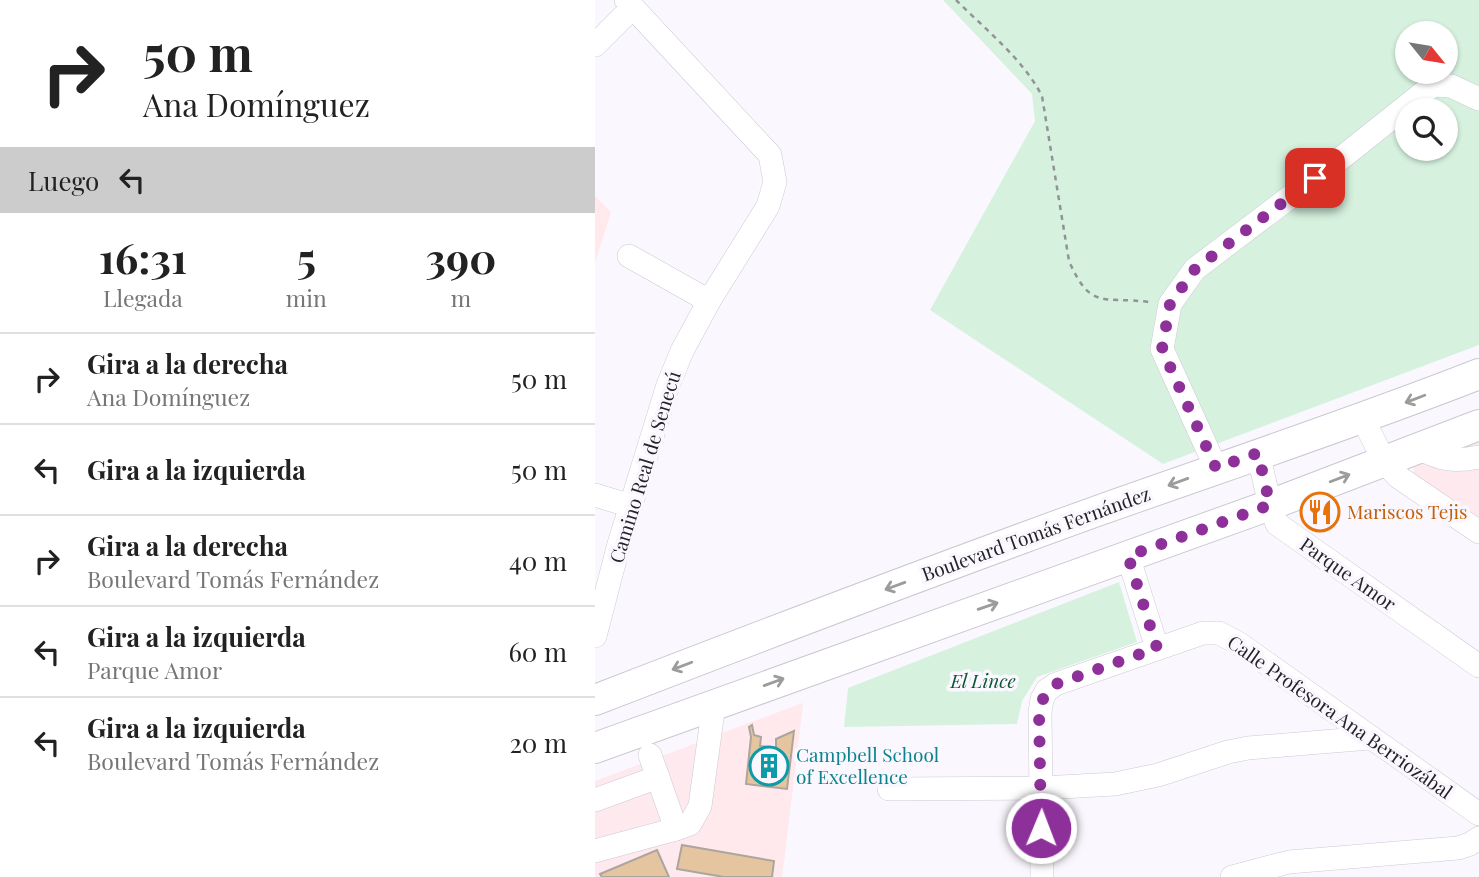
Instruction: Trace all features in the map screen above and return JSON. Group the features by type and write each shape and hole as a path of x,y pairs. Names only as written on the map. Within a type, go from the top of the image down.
{"main road":[{"name":"Boulevard Tomás Fernández","path":"595,700 952,564 1258,453 1363,419 1479,374"},
{"path":"595,748 1270,505 1479,425"},
{"path":"595,717 623,738"}],"street":[{"path":"595,45 630,4"},
{"name":"Camino Real de Senecú","path":"595,636 668,385 682,351 709,301 768,206 773,193 774,168 770,155 630,4"},
{"path":"1216,468 1162,349 1170,304 1195,269 1433,85 1451,86 1479,99"},
{"path":"629,256 709,301"},
{"path":"1363,419 1384,461 1397,476 1479,532"},
{"path":"1419,448 1447,460 1479,457"},
{"name":"Parque Amor","path":"1258,453 1277,524 1479,666"},
{"path":"595,495 631,506"},
{"path":"1128,556 1157,648"},
{"name":"Calle Profesora Ana Berriozábal","path":"1042,877 1039,712 1047,691 1056,684 1203,633 1219,634 1238,643 1479,814"},
{"path":"595,851 690,824 701,806 714,704"},
{"path":"889,789 1042,788 1136,780 1248,748 1370,738"},
{"path":"650,755 675,829"},
{"path":"595,800 658,777"},
{"path":"1232,877 1289,862 1458,848 1479,838"}],"path":[{"path":"956,0 1021,66 1042,96 1069,261 1079,283 1092,296 1111,301 1133,300 1170,304"}],"shaded area":[{"path":"595,196 611,212 595,263"},
{"path":"1479,442 1479,518 1413,473 1414,465"},
{"path":"803,703 782,877 595,877 595,781"},
{"path":"803,703 784,862 702,849 719,734"}],"green space":[{"path":"943,0 1479,0 1479,345 1163,464 930,310 1035,121 1032,94"},
{"name":"El Lince","path":"1119,582 1137,642 1037,677 1022,701 1017,724 844,727 848,688"}],"building":[{"name":"Campbell School of Excellence","path":"752,725 754,735 761,737 760,746 776,748 776,739 794,731 787,789 746,784 751,737 749,727"},
{"path":"682,845 774,861 772,877 724,877 677,869"},
{"path":"657,850 669,877 602,877 600,874"}],"place":[{"name":"Mariscos Tejis","path":"1320,512"},
{"name":"Campbell School of Excellence","path":"769,766"}],"route":[{"path":"1041,828 1039,712 1047,691 1056,684 1157,648 1128,556 1270,505 1258,453 1216,468 1162,349 1170,304 1195,269 1315,178"}]}
